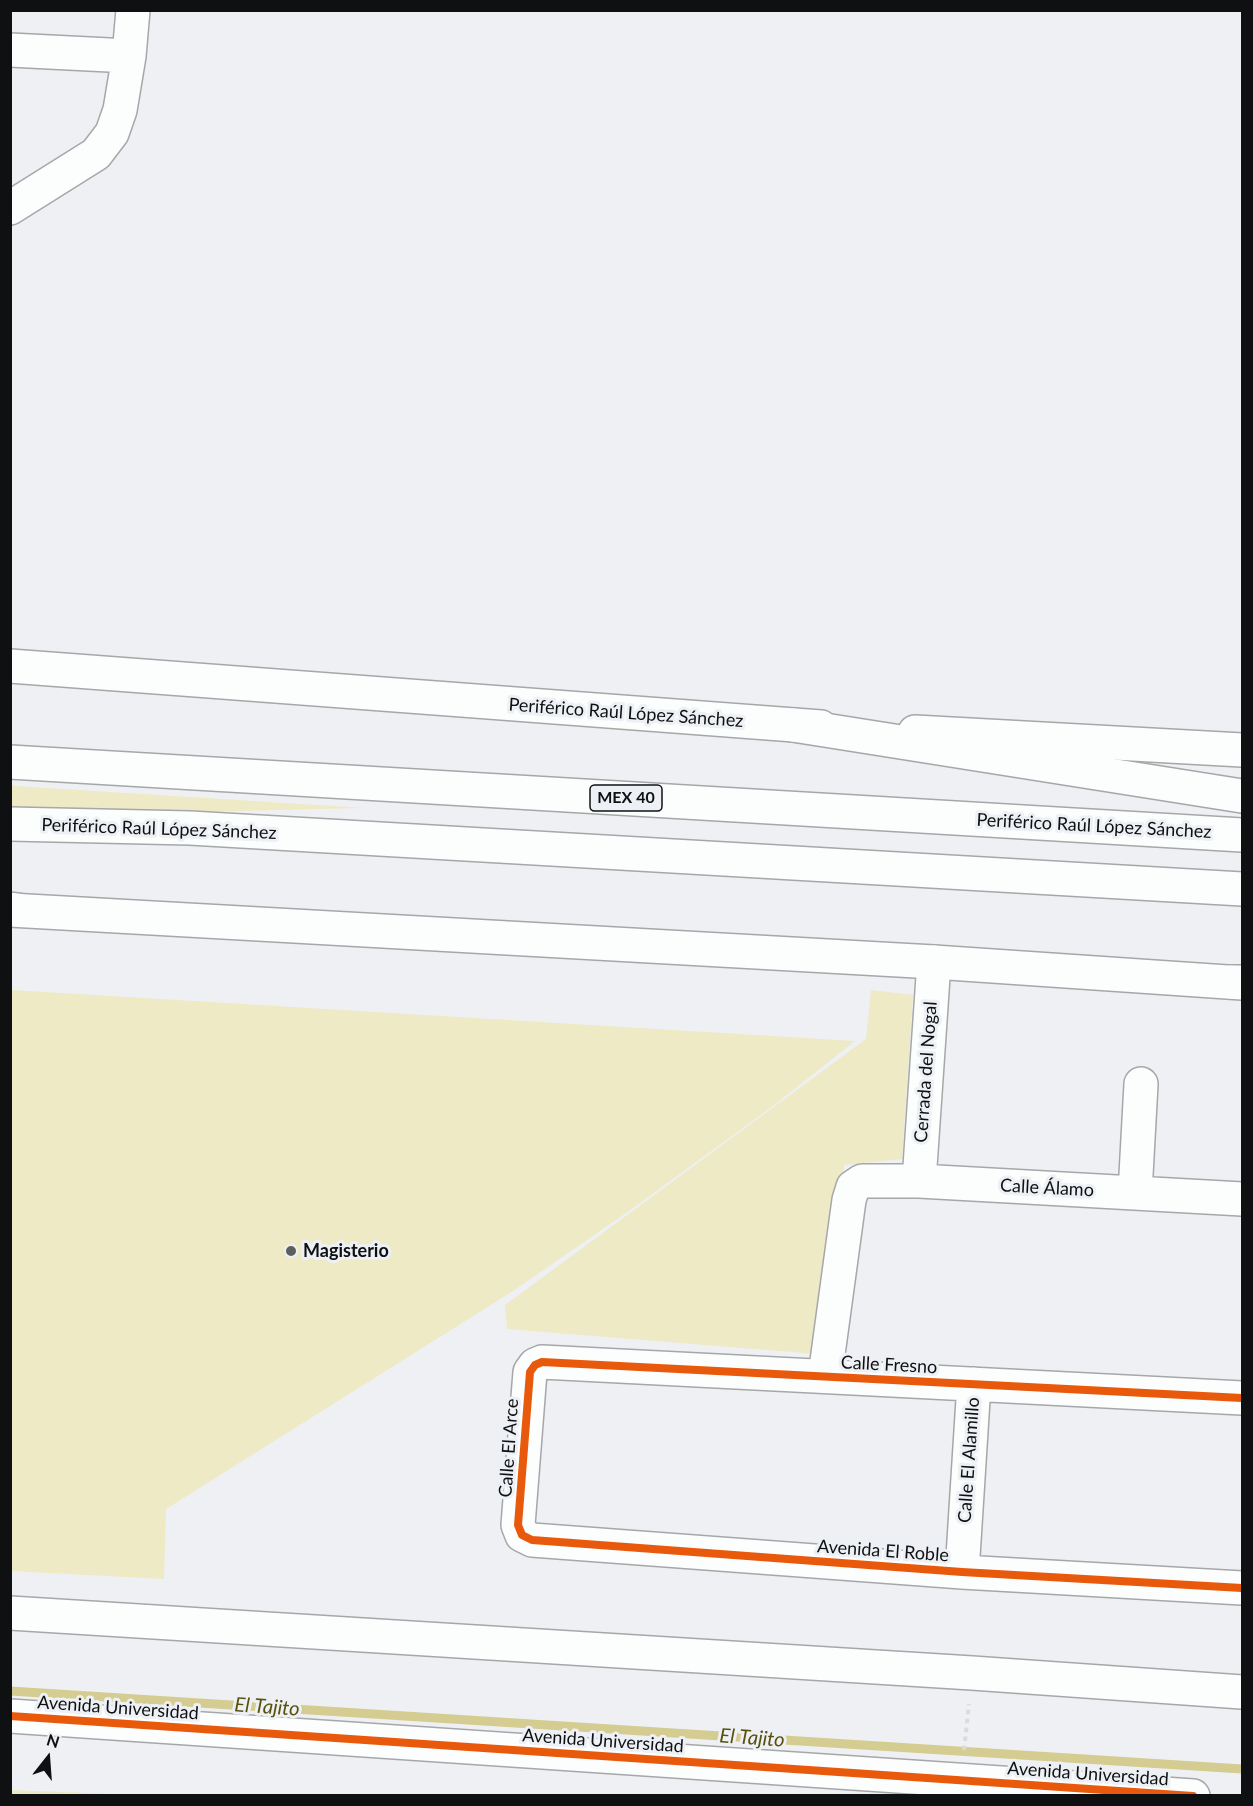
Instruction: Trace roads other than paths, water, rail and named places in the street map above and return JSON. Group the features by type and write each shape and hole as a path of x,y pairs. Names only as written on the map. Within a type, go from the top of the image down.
{"main road":[{"path":"10,208 96,154 112,133 120,110 129,56 133,10"},
{"path":"10,50 129,56"},
{"name":"Periférico Raúl López Sánchez","path":"10,666 793,725 1242,750"},
{"path":"793,725 1242,796"},
{"name":"Periférico Raúl López Sánchez","path":"10,762 1242,835"},
{"name":"Periférico Raúl López Sánchez","path":"10,824 201,829 1242,889"},
{"path":"13,910 934,962 1239,982"},
{"name":"Cerrada del Nogal","path":"919,1181 934,962"},
{"path":"1135,1193 1141,1084"},
{"name":"Calle Álamo","path":"825,1376 849,1200 853,1187 862,1181 919,1181 1242,1199"},
{"name":"Calle Fresno","path":"536,1365 543,1362 1242,1398"},
{"name":"Calle El Arce","path":"522,1535 518,1525 530,1372 536,1365"},
{"name":"Calle El Alamillo","path":"962,1572 974,1384"},
{"name":"Avenida El Roble","path":"522,1535 532,1540 962,1572 1242,1588"},
{"path":"10,1613 1242,1692"},
{"name":"Avenida Universidad","path":"10,1716 1193,1796"}],"waterway":[{"name":"El Tajito","path":"10,1691 1242,1769"}],"place":[{"name":"Magisterio","path":"291,1251"}]}
